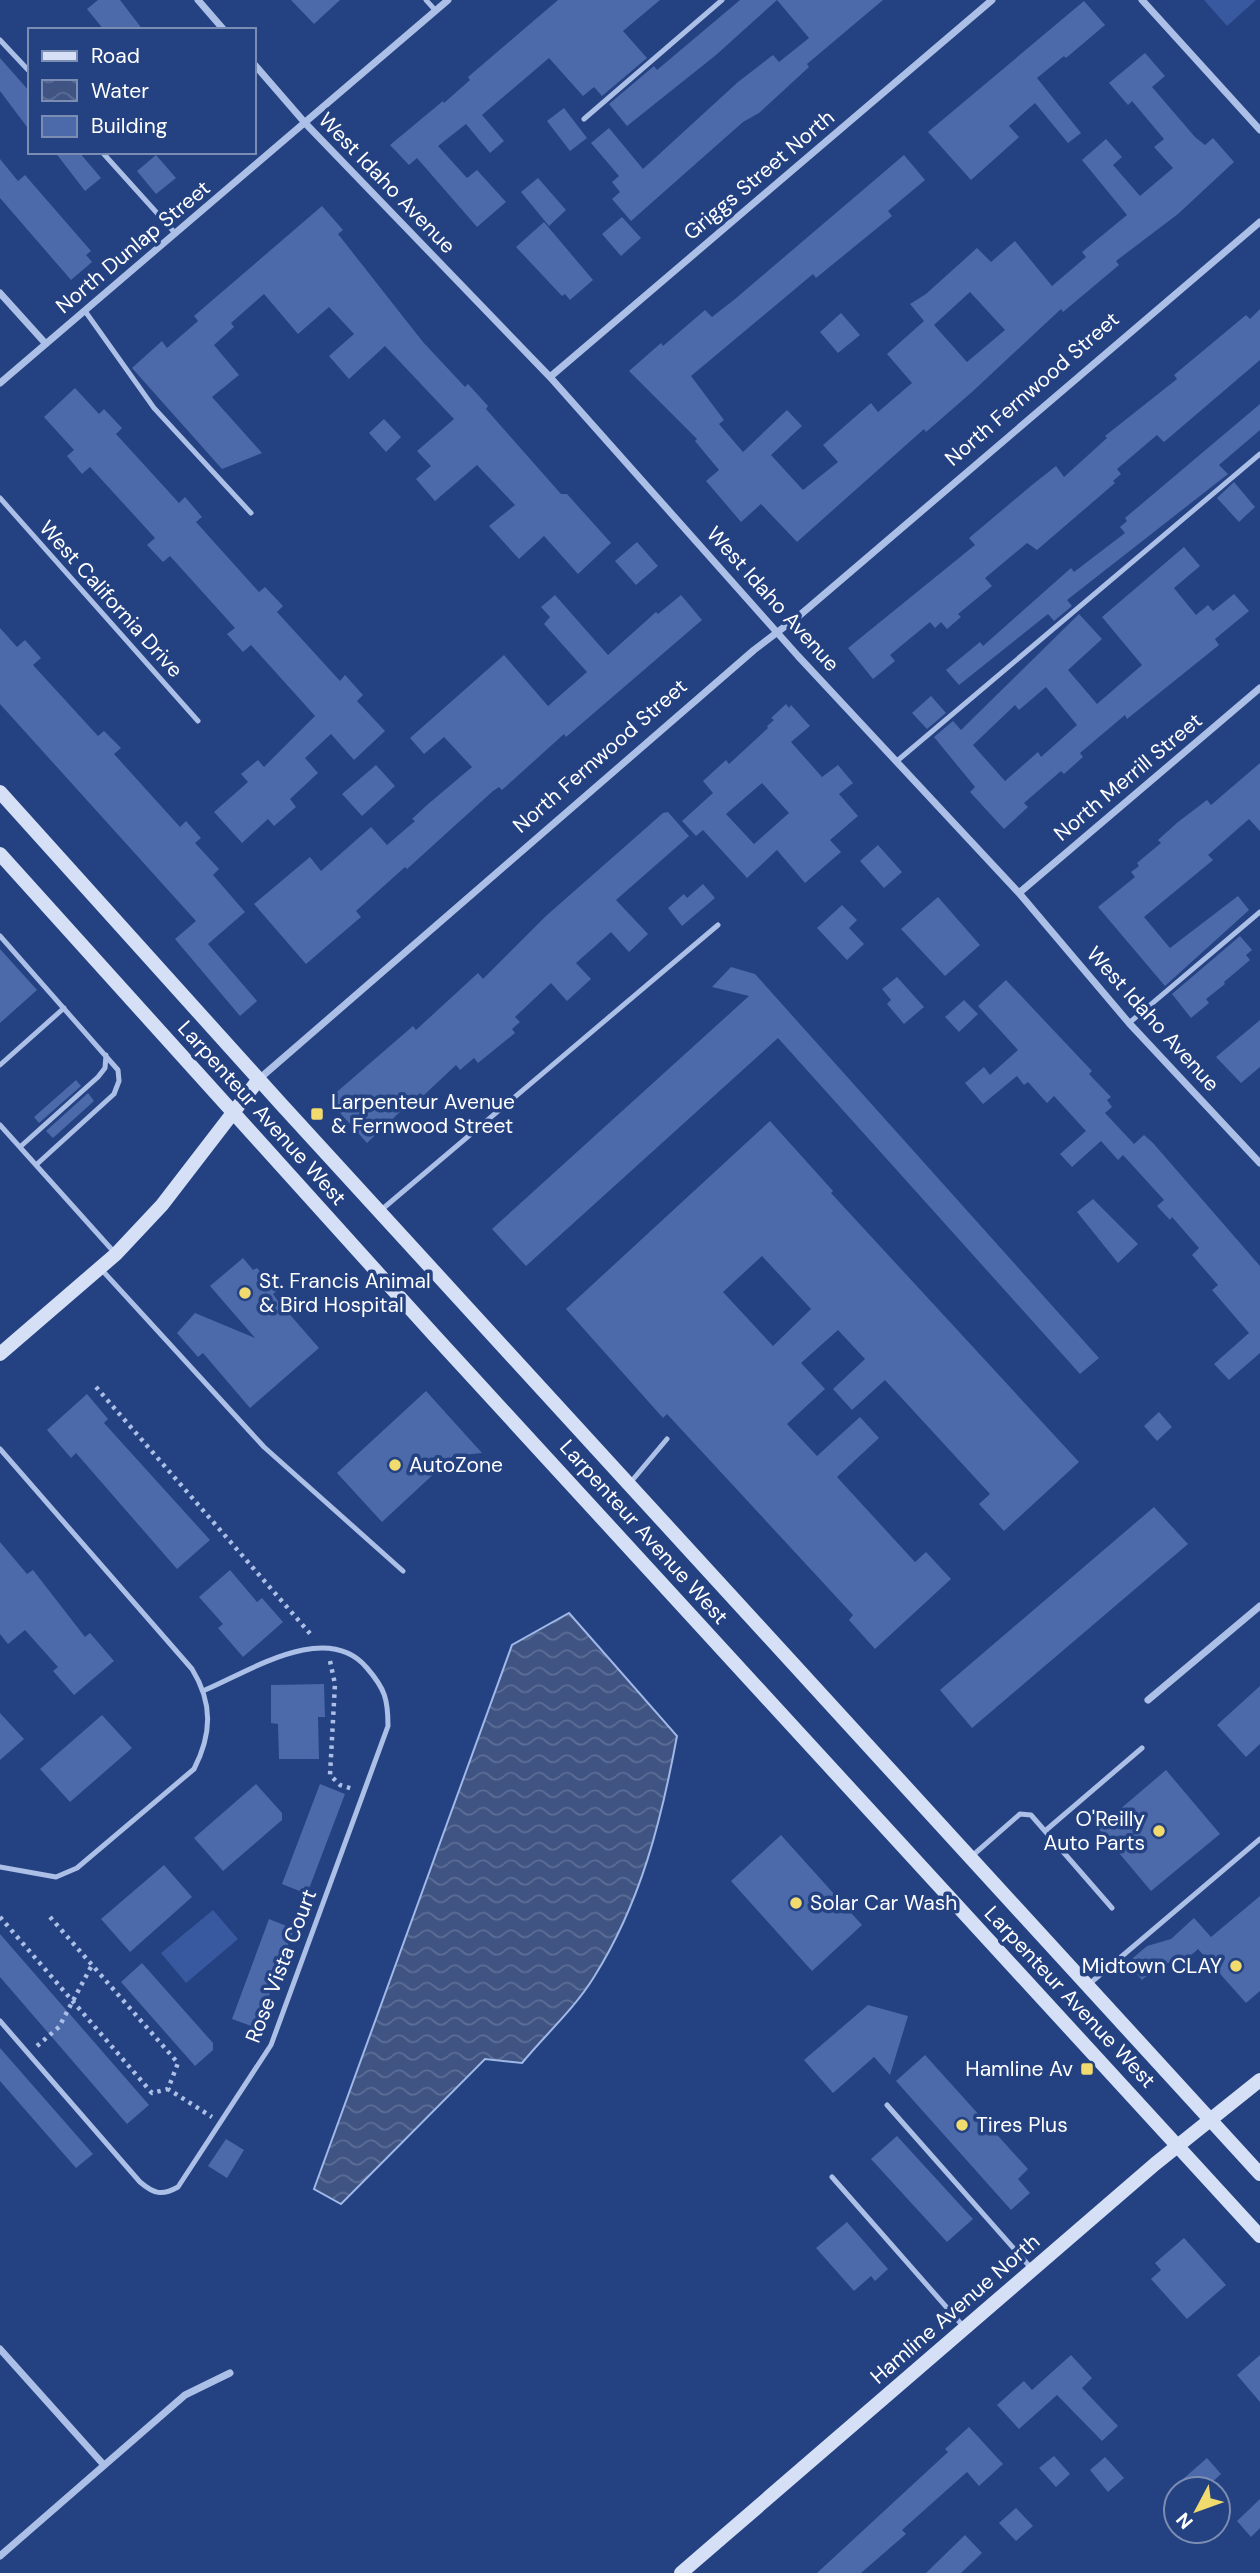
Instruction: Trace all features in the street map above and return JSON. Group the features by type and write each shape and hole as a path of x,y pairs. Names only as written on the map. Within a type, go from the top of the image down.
{"main road":[{"name":"Larpenteur Avenue West","path":"0,792 1260,2174"},
{"name":"Larpenteur Avenue West","path":"0,854 232,1112 1260,2236"},
{"name":"North Fernwood Street","path":"0,1354 116,1254 162,1205 259,1079"},
{"name":"Hamline Avenue North","path":"681,2573 1178,2146 1260,2080"}],"street":[{"path":"198,0 222,28"},
{"name":"North Dunlap Street","path":"0,383 448,0"},
{"name":"Griggs Street North","path":"550,377 992,0"},
{"path":"1142,0 1260,130"},
{"name":"West Idaho Avenue","path":"256,66 306,124 550,377 778,631 1019,893 1129,1023 1260,1163"},
{"name":"North Fernwood Street","path":"259,1079 778,631 1260,222"},
{"path":"0,293 46,344"},
{"name":"North Merrill Street","path":"1019,893 1260,688"},
{"path":"1252,1153 1260,1146"},
{"path":"1148,1700 1260,1606"},
{"path":"0,2349 103,2464"},
{"path":"0,2556 185,2395 230,2373"}],"lane":[{"path":"426,0 436,11"},
{"path":"584,120 722,0"},
{"path":"0,40 28,70"},
{"path":"104,154 175,233"},
{"path":"85,311 154,408 251,513"},
{"path":"897,761 1260,454"},
{"name":"West California Drive","path":"0,498 198,721"},
{"path":"1129,1023 1260,912"},
{"path":"380,1211 718,925"},
{"path":"0,936 118,1070 119,1081 114,1094 36,1165"},
{"path":"0,1065 64,1008"},
{"path":"20,1146 98,1077 105,1068 106,1055"},
{"path":"0,1125 116,1254"},
{"path":"100,1267 264,1447 402,1571"},
{"path":"630,1483 667,1439"},
{"path":"0,1449 192,1669 205,1690 209,1717 207,1737 194,1769 77,1868 56,1877 0,1869"},
{"path":"205,1690 303,1648 320,1646"},
{"name":"Rose Vista Court","path":"0,2021 152,2193 166,2194 178,2187 271,2045 388,1726 388,1699 363,1662 346,1651 320,1646"},
{"path":"1045,1831 1142,1748"},
{"path":"970,1858 1020,1814 1031,1815 1112,1908"},
{"path":"1088,1985 1260,1839"},
{"path":"887,2105 1033,2270"},
{"path":"832,2177 965,2328"}],"path":[{"path":"96,1387 330,1658 335,1684 330,1775 340,1785 363,1793"},
{"path":"0,1917 152,2093 168,2089 222,2123"},
{"path":"50,1917 178,2063 168,2089"},
{"path":"28,2054 59,2027 92,1965"}],"shaded area":[{"path":"1204,0 1256,0 1227,26"},
{"path":"213,1910 238,1939 186,1983 161,1953"}],"water":[{"path":"569,1613 677,1736 656,1830 637,1890 625,1920 594,1977 522,2063 485,2059 341,2204 314,2189 512,1645"}],"building":[{"path":"98,0 120,0 141,28 102,28 87,9"},
{"path":"291,0 340,0 314,24"},
{"path":"558,0 660,0 623,31 647,58 602,96 594,87 583,96 549,58 482,115 504,141 490,153 466,124 438,146 467,178 477,170 506,202 477,227 417,158 409,165 390,145 443,101 444,103 470,80 468,77"},
{"path":"740,0 777,0 716,55 627,126 609,104 654,66 657,70"},
{"path":"777,0 883,0 807,64 809,67 759,113 743,122 631,221 612,199 620,192 612,182 619,176 591,143 609,128 643,169 738,82 773,55 779,62 809,38"},
{"path":"1084,1 1105,25 1037,78 1081,133 1068,143 1035,103 1009,126 1019,137 971,180 928,132"},
{"path":"1145,53 1165,76 1152,87 1195,137 1205,145 1213,138 1234,162 1178,214 1116,261 1119,265 1063,312 1061,309 972,392 926,432 924,429 797,542 761,504 741,522 706,481 719,470 695,441 697,439 629,371 705,310 712,317 735,299 904,155 925,180 888,211 892,216 816,278 813,274 691,376 724,420 719,424 743,452 787,410 802,426 771,455 803,490 838,462 823,445 871,403 878,412 912,383 887,354 924,321 910,304 926,294 977,248 991,262 1015,241 1052,286 1086,257 1082,252 1127,215 1082,160 1106,139 1122,157 1113,165 1140,196 1173,168 1154,147 1164,139 1132,101 1128,105 1109,83","holes":["970,292 1005,330 967,362 934,325"]},
{"path":"0,58 28,90 28,128 0,91"},
{"path":"564,108 587,138 570,151 547,121"},
{"path":"57,154 81,154 101,178 85,191"},
{"path":"156,155 176,178 156,194 137,171"},
{"path":"0,159 18,181 25,175 91,251 86,255 92,262 71,280 0,198"},
{"path":"538,178 566,210 549,226 521,192"},
{"path":"322,206 343,230 338,234 423,342 465,387 468,384 488,406 486,409 561,494 567,494 611,543 578,574 544,536 519,559 489,526 515,505 477,465 435,501 416,479 431,466 417,451 454,419 385,346 349,379 329,356 354,334 329,307 298,334 264,294 231,323 234,327 214,345 239,375 212,397 262,453 222,469 132,368 162,341 167,348 198,321 194,316"},
{"path":"622,217 641,238 621,256 602,234"},
{"path":"544,222 593,280 570,300 565,294 562,296 516,247"},
{"path":"1260,309 1260,360 1164,442 1157,435 1117,469 1121,474 1113,481 1115,483 1037,550 1027,543 985,578 992,586 958,614 961,617 947,629 941,622 935,628 930,622 890,655 895,661 873,679 848,648 975,545 969,538 1032,485 1056,466 1064,477 1107,438 1105,436 1177,379 1174,375 1246,315 1250,319"},
{"path":"841,313 860,335 838,353 820,332"},
{"path":"75,388 99,414 104,409 122,428 116,434 179,503 185,497 202,517 196,522 259,592 265,587 283,606 277,612 340,681 345,675 363,695 357,701 385,731 354,760 331,734 305,758 318,773 290,799 296,807 274,826 268,819 242,843 214,812 248,782 241,774 258,760 264,767 315,716 251,645 243,652 227,634 235,628 170,556 163,562 147,545 155,538 90,467 82,474 67,456 74,450 44,417"},
{"path":"1260,404 1260,430 1219,465 1228,474 1067,600 1072,606 1054,621 1048,614 959,685 946,670 980,642 983,646 1071,568 1074,572 1125,533 1120,527 1127,521 1125,518"},
{"path":"384,419 401,437 386,452 369,433"},
{"path":"1234,482 1255,507 1239,522 1217,498"},
{"path":"637,542 658,566 636,585 615,561"},
{"path":"1184,547 1200,566 1174,588 1196,615 1208,605 1213,611 1234,594 1249,611 1215,639 1219,645 1127,719 1125,715 1080,753 1083,757 1064,774 1061,771 1024,803 1028,807 1004,829 970,792 975,787 934,737 953,721 961,730 1079,614 1102,639 1068,670 1097,704 1142,665 1102,617","holes":["1046,687 1077,725 1041,757 1038,752 1005,781 973,745 1015,705 1019,710"]},
{"path":"555,595 608,655 656,612 658,614 681,595 702,620 566,737 564,734 502,790 499,787 493,791 407,869 405,867 356,911 361,917 306,964 254,904 310,857 321,871 371,827 387,845 415,821 412,819 427,805 472,767 444,737 424,754 410,738 504,655 548,706 587,672 544,624 550,617 541,607"},
{"path":"0,628 17,647 25,640 41,658 33,665 98,736 104,731 121,748 114,754 180,827 186,821 201,838 195,843 219,869 213,875 245,912 208,944 257,1001 240,1016 175,939 196,921 0,704"},
{"path":"931,696 946,713 927,729 912,713"},
{"path":"786,704 789,708 791,705 810,726 791,742 822,777 838,765 853,783 839,794 858,816 830,840 841,852 805,883 777,850 747,878 703,830 696,836 682,821 713,793 703,781 726,760 729,764 768,728 774,720 771,718","holes":["762,783 789,813 754,844 726,814"]},
{"path":"1260,763 1260,831 1249,819 1208,855 1213,860 1144,917 1170,948 1238,896 1249,910 1165,986 1098,907 1135,877 1131,872 1139,866 1137,863 1161,843 1158,840 1178,822 1207,800 1211,805"},
{"path":"376,765 395,786 362,816 342,794"},
{"path":"668,812 689,836 616,900 648,934 629,952 611,932 576,963 591,979 567,1001 551,983 515,1017 520,1022 512,1029 515,1033 478,1063 474,1058 460,1070 456,1065 423,1096 420,1093 367,1143 333,1105 336,1102 331,1097 413,1026 416,1030 478,973 483,979 546,916 663,813"},
{"path":"878,845 902,872 884,888 860,861"},
{"path":"703,884 715,898 682,926 668,908 684,894 687,898"},
{"path":"938,897 980,945 945,976 901,929"},
{"path":"842,905 857,920 849,928 864,944 847,960 817,928"},
{"path":"1240,936 1252,950 1246,955 1250,960 1206,999 1209,1003 1191,1018 1172,994"},
{"path":"0,949 37,990 0,1023"},
{"path":"731,967 755,974 1099,1358 1080,1374 778,1038 526,1266 492,1229 749,996 712,987"},
{"path":"897,977 924,1007 904,1024 887,1004 891,1000 882,989"},
{"path":"1006,980 1092,1071 1089,1074 1111,1097 1107,1100 1112,1107 1105,1113 1134,1144 1144,1135 1153,1143 1260,1266 1260,1353 1229,1380 1214,1364 1249,1333 1212,1290 1218,1285 1192,1255 1199,1248 1172,1217 1170,1220 1157,1206 1164,1200 1123,1155 1118,1160 1101,1141 1072,1167 1060,1154 1086,1131 1054,1096 1047,1103 1028,1082 1024,1085 1017,1076 983,1104 965,1083 984,1067 990,1075 1018,1050 978,1006"},
{"path":"964,1000 978,1014 959,1032 945,1017"},
{"path":"1260,1020 1260,1067 1241,1083 1216,1057"},
{"path":"76,1080 81,1086 39,1123 34,1117"},
{"path":"88,1093 94,1101 53,1138 46,1131"},
{"path":"770,1121 833,1191 831,1193 1079,1462 1004,1531 979,1504 990,1494 885,1380 852,1410 833,1389 865,1359 838,1330 801,1363 825,1389 787,1424 817,1456 860,1417 879,1438 837,1477 915,1562 926,1552 951,1579 875,1649 849,1620 853,1615 667,1414 663,1418 566,1309","holes":["762,1256 811,1309 773,1346 723,1292"]},
{"path":"1093,1199 1138,1244 1118,1263 1077,1212"},
{"path":"243,1258 253,1270 257,1268 277,1291 273,1294 278,1301 319,1348 250,1408 203,1353 198,1357 177,1333 195,1313 255,1338 210,1286"},
{"name":"AutoZone","path":"426,1391 482,1453 453,1456 382,1522 337,1473"},
{"path":"87,1394 108,1419 104,1423 210,1540 177,1569 76,1453 71,1458 47,1430"},
{"path":"1159,1412 1172,1427 1157,1441 1144,1426"},
{"path":"1154,1507 1188,1544 972,1728 940,1690"},
{"path":"0,1542 27,1574 33,1570 85,1637 90,1633 114,1661 74,1695 53,1671 58,1667 25,1630 8,1644 0,1634"},
{"path":"230,1570 257,1602 262,1598 283,1622 243,1657 218,1628 223,1624 199,1597"},
{"path":"324,1684 325,1717 318,1717 319,1759 279,1759 278,1724 271,1723 271,1685"},
{"path":"1260,1686 1260,1744 1246,1757 1217,1725"},
{"path":"0,1713 24,1739 0,1760"},
{"path":"102,1715 132,1748 70,1802 40,1769"},
{"name":"O'Reilly Auto Parts","path":"1166,1770 1220,1834 1151,1891 1098,1828"},
{"path":"256,1784 282,1813 282,1820 223,1871 194,1838"},
{"path":"320,1784 345,1794 307,1894 282,1884"},
{"name":"Solar Car Wash","path":"781,1835 862,1925 812,1971 731,1881"},
{"path":"164,1865 192,1897 130,1952 101,1919"},
{"path":"1260,1896 1260,1991 1246,2003 1198,1949 1189,1957 1158,1966 1142,1980 1127,1963 1147,1946 1171,1939 1194,1918 1211,1937"},
{"path":"269,1919 294,1929 257,2028 232,2019"},
{"path":"0,1934 149,2105 127,2124 0,1977"},
{"path":"142,1963 213,2043 213,2050 195,2066 121,1982"},
{"path":"868,2005 908,2016 890,2075 874,2057 833,2093 804,2060"},
{"path":"0,2048 93,2154 76,2168 0,2081"},
{"name":"Tires Plus","path":"925,2055 1028,2169 1018,2179 1030,2193 1011,2210 896,2081"},
{"path":"897,2136 973,2219 947,2242 871,2159"},
{"path":"226,2139 244,2150 227,2178 208,2166"},
{"path":"847,2222 888,2269 875,2281 871,2276 854,2291 816,2248"},
{"path":"1184,2238 1226,2285 1187,2319 1151,2279 1161,2270 1155,2263"},
{"path":"1071,2355 1092,2378 1082,2388 1118,2426 1102,2441 1057,2395 1019,2429 997,2405 1024,2381 1032,2390"},
{"path":"1260,2355 1260,2402 1237,2375"},
{"path":"969,2427 1003,2464 979,2486 967,2472 902,2530 906,2534 861,2573 817,2573 948,2452 945,2449"},
{"path":"1054,2456 1070,2474 1056,2487 1039,2468"},
{"path":"1105,2457 1124,2478 1108,2492 1090,2470"},
{"path":"1207,2458 1221,2474 1220,2475 1188,2475"},
{"path":"1260,2499 1260,2528 1251,2537 1237,2521"},
{"path":"1016,2508 1033,2526 1016,2541 999,2523"},
{"path":"965,2535 982,2553 961,2573 926,2573"}],"place":[{"name":"Larpenteur Avenue & Fernwood Street","path":"317,1114"},
{"name":"St. Francis Animal & Bird Hospital","path":"245,1293"},
{"name":"AutoZone","path":"395,1465"},
{"name":"O'Reilly Auto Parts","path":"1159,1831"},
{"name":"Solar Car Wash","path":"796,1903"},
{"name":"Midtown CLAY","path":"1236,1966"},
{"name":"Hamline Av","path":"1087,2069"},
{"name":"Tires Plus","path":"962,2125"}]}
